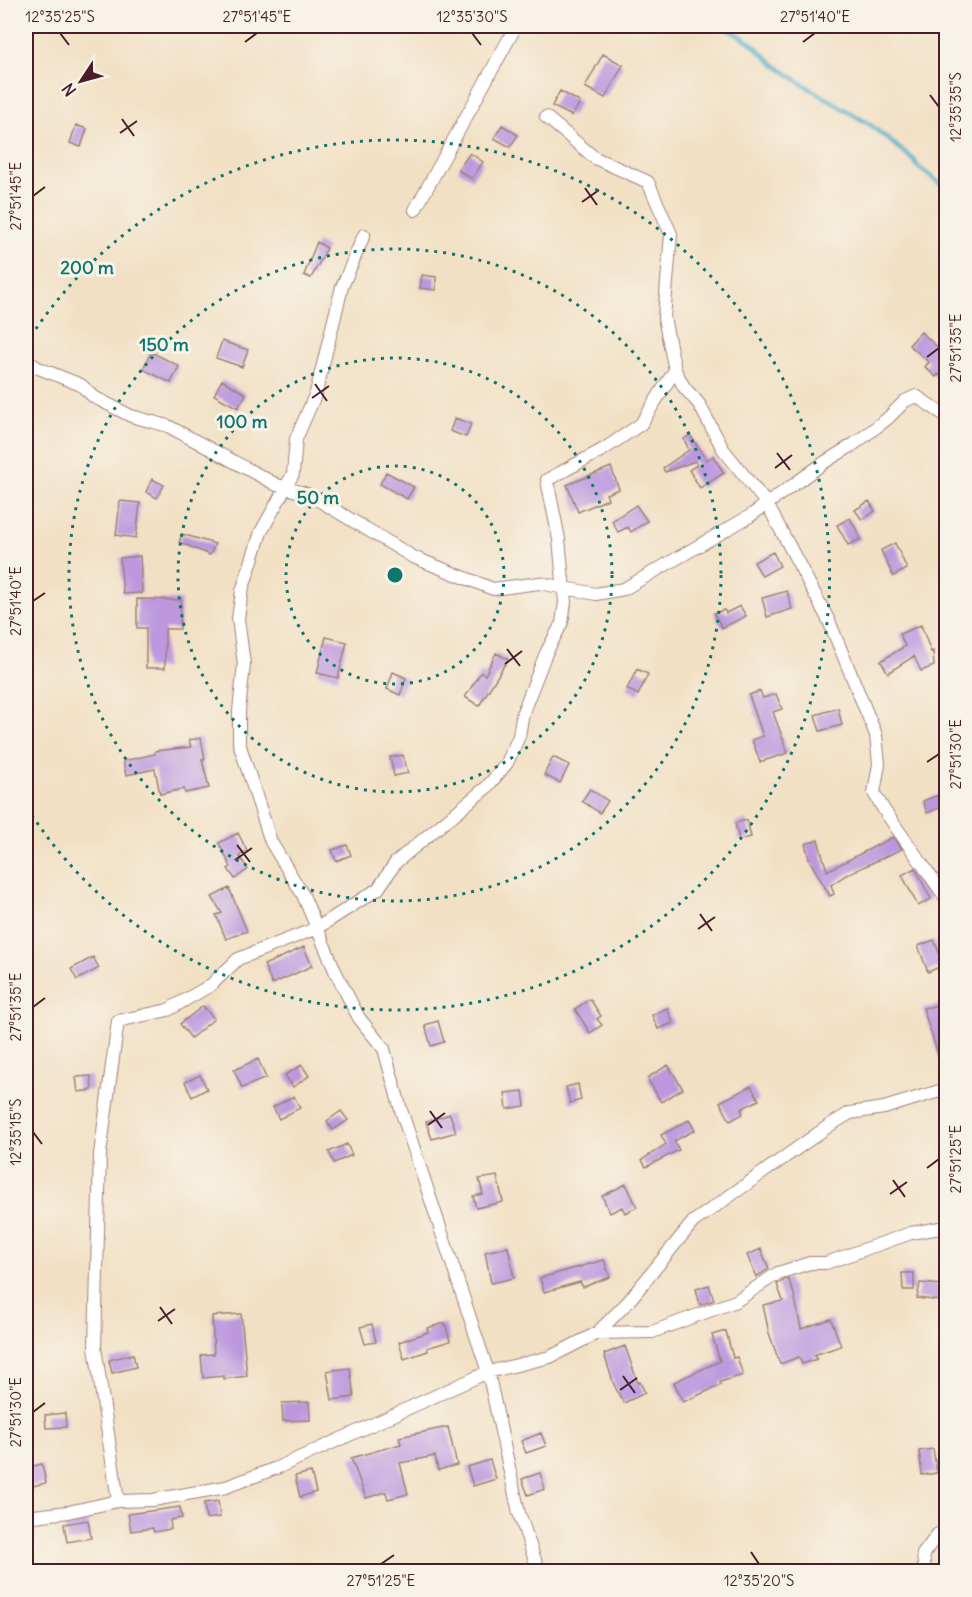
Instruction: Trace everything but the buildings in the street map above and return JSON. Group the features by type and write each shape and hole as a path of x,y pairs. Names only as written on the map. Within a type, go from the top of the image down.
{"street":[{"path":"415,210 516,26"},
{"path":"546,117 594,158 648,182 671,234 664,318 675,370 684,387 699,404 723,449 767,504 829,621 876,735 879,764 874,793 946,898"},
{"path":"364,235 342,287 324,367 316,393 296,440 293,474 261,532 242,591 238,619 244,664 239,743 271,842 303,896 359,1018 384,1049 401,1110 488,1372 519,1513 536,1563 536,1572"},
{"path":"26,358 36,367 81,385 94,397 131,416 168,426 249,472 286,488 310,495 413,557 493,589 539,583 596,594 624,589 767,504 854,444 887,419 905,401 916,396 946,416"},
{"path":"118,1501 95,1347 100,1154 118,1021 168,1010 211,985 238,959 316,928 378,889 396,862 487,787 507,763 519,736 523,712 546,653 562,623 565,602 559,539 547,480 604,449 641,424 675,370"},
{"path":"26,1517 68,1512 118,1501 153,1500 226,1487 279,1467 488,1372 550,1357 597,1333 628,1302 693,1222 830,1125 850,1113 884,1108 946,1089"},
{"path":"597,1333 652,1332 736,1301 778,1273 810,1263 826,1263 910,1233 946,1227"},
{"path":"925,1572 923,1554 938,1534 946,1532"}],"waterway":[{"path":"723,26 750,42 775,65 804,85 869,124 946,188"}]}
